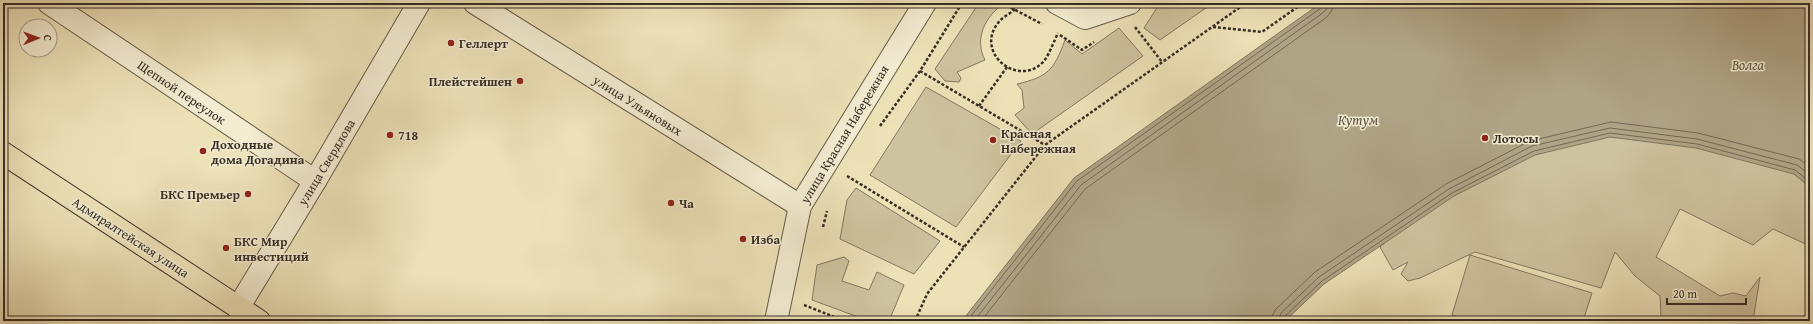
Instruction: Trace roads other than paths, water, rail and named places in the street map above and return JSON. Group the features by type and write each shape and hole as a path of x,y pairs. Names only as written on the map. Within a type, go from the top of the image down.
{"main road":[{"name":"Адмиралтейская улица","path":"3,153 236,314 258,321"}],"street":[{"name":"Щепной переулок","path":"50,3 315,181"},
{"name":"улица Свердлова","path":"236,314 419,3"},
{"name":"улица Ульяновых","path":"476,3 800,206"},
{"name":"улица Красная Набережная","path":"776,321 800,206 925,3"},
{"path":"1057,3 1085,18 1130,3"}],"water":[{"name":"Кутум","path":"1321,3 1810,3 1810,187 1794,174 1696,148 1610,137 1535,155 1454,196 1324,284 1285,321 962,321 1074,178"}],"place":[{"name":"Геллерт","path":"451,43"},
{"name":"Плейстейшен","path":"520,81"},
{"name":"718","path":"390,135"},
{"name":"Лотосы","path":"1485,138"},
{"name":"Красная Набережная","path":"993,140"},
{"name":"Доходные дома Догадина","path":"203,151"},
{"name":"БКС Премьер","path":"248,194"},
{"name":"Ча","path":"671,203"},
{"name":"Изба","path":"743,239"},
{"name":"БКС Мир инвестиций","path":"226,248"}],"water label":[{"name":"Волга","path":"1748,65"}]}
